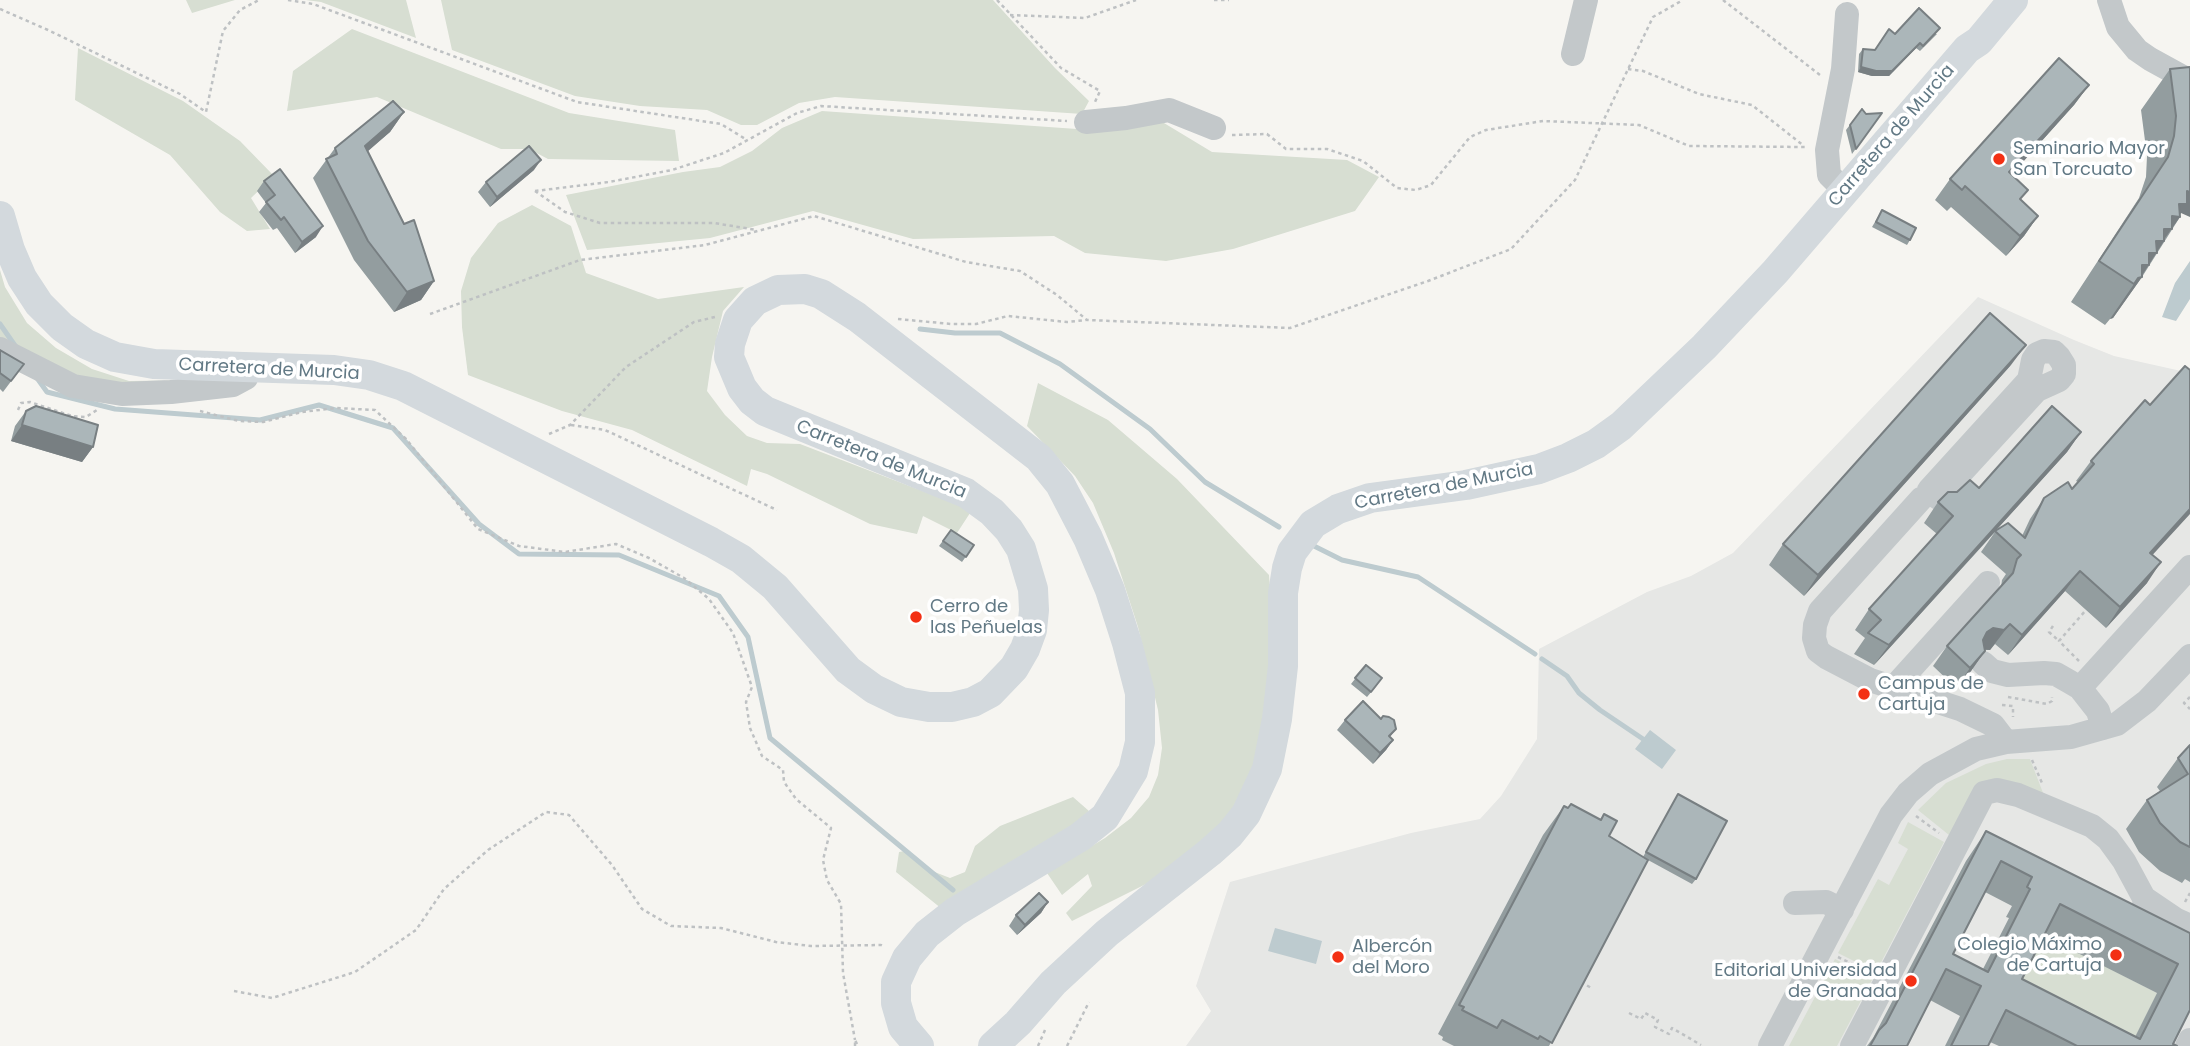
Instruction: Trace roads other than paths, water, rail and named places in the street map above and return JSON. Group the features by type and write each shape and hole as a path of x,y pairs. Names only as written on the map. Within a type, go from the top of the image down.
{"main road":[{"name":"Carretera de Murcia","path":"1967,49 1971,36 1995,0"},
{"name":"Carretera de Murcia","path":"993,1046 1018,1023 1053,983 1107,933 1210,852 1230,834 1246,814 1267,769 1277,719 1283,666 1283,593 1287,568 1292,552 1313,524 1338,509 1370,498 1466,485 1539,469 1596,444 1646,404 1775,272 1967,49 1979,41 2013,0"},
{"name":"Carretera de Murcia","path":"0,216 14,260 39,304 62,327 86,344 115,356 155,364 334,370 369,375 403,386 741,559 775,587 848,670 874,689 901,702 929,707 952,707 973,702 990,692 1014,668 1032,630 1034,610 1031,579 1021,549 1009,530 992,512 966,493 765,411 742,388 729,357 730,344 738,320 755,301 778,290 798,288 821,294 857,317 1038,458 1060,484 1088,538 1110,590 1140,692 1140,742 1133,771 1105,817 1080,836 955,912 927,934 907,958 896,982 896,1003 903,1027 919,1046"}],"street":[{"path":"1573,54 1586,0"},
{"path":"2109,0 2119,27 2137,50 2190,81"},
{"path":"1845,191 1829,175 1827,150 1843,69 1847,14"},
{"path":"1086,122 1169,110 1214,128"},
{"path":"0,349 73,386 122,394 233,385 246,378 248,367"},
{"path":"1929,498 2029,380 2037,354 2044,351 2054,352 2064,365 2064,374 2059,380 2037,390 1929,498 1820,611 1815,625 1814,638 1818,651 1870,680 1960,709 1993,725 2006,742"},
{"path":"2080,688 2190,567"},
{"path":"1895,686 1988,583"},
{"path":"1770,1046 1891,815 1908,793 1930,774 1954,759 1976,750 2006,742 2071,737 2117,724 2134,712 2190,656"},
{"path":"1983,663 1992,671 2008,675 2056,674 2080,688 2098,711 2103,728"},
{"path":"1852,1046 1984,793 1997,790 2018,795 2077,818 2108,839 2144,898 2145,916 2150,926 2190,949"},
{"path":"2144,898 2190,926"},
{"path":"1795,903 1826,902 1842,910"},
{"path":"2187,1046 2190,1040"}],"waterway":[{"path":"0,324 16,347"},
{"path":"920,329 955,333 1000,333 1060,364 1150,429 1205,482 1279,527"},
{"path":"37,378 47,392 115,409 260,420 319,405 393,428 479,524 519,554 619,555 719,596 748,637 770,738 953,890"},
{"path":"1312,545 1342,560 1418,577 1535,654"},
{"path":"1542,659 1567,676 1579,693 1600,710 1643,739"}],"place":[{"name":"Seminario Mayor San Torcuato","path":"1999,159"},
{"name":"Cerro de las Peñuelas","path":"916,617"},
{"name":"Campus de Cartuja","path":"1864,694"},
{"name":"Colegio Máximo de Cartuja","path":"2116,955"},
{"name":"Albercón del Moro","path":"1338,957"},
{"name":"Editorial Universidad de Granada","path":"1911,981"}]}
